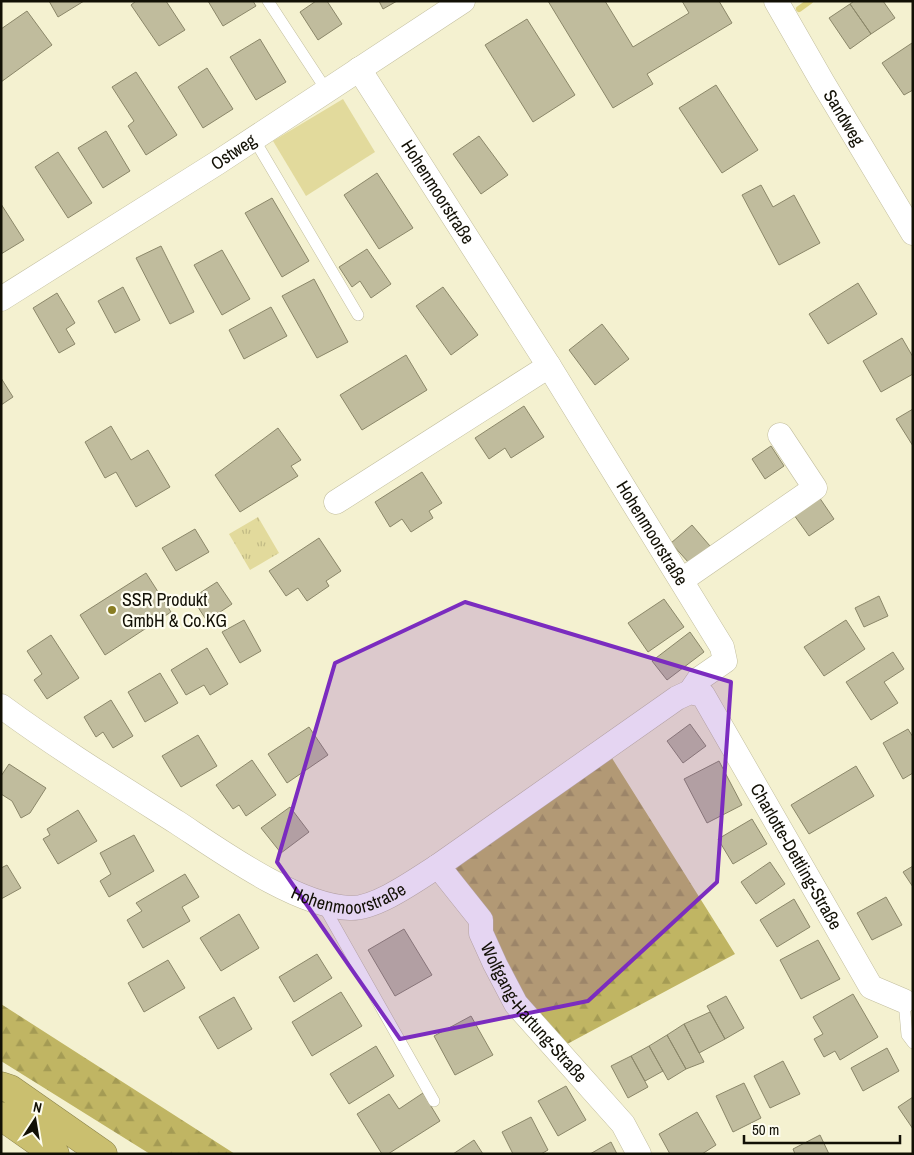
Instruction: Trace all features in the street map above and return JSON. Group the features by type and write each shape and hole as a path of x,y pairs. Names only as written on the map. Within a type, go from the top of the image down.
{"highway":[{"path":"1,1086 10,1089 103,1154"},
{"path":"1,1116 55,1154"}],"street":[{"name":"Ostweg","path":"1,299 254,139 464,1"},
{"name":"Sandweg","path":"776,1 913,234"},
{"name":"Hohenmoorstraße","path":"1,706 75,758 253,871 321,903 351,908 368,904 398,892 438,866 640,723 696,694 699,678 725,661 722,647 682,580 549,366 359,70"},
{"path":"336,502 549,366"},
{"path":"682,580 815,488 780,435"},
{"name":"Charlotte-Dettling-Straße","path":"696,694 871,988 908,999"},
{"name":"Wolfgang-Hartung-Straße","path":"438,866 482,920 481,933 516,1004 622,1124 639,1154"}],"lane":[{"path":"268,1 327,91"},
{"path":"254,139 358,315"},
{"path":"321,903 434,1101"},
{"path":"908,999 908,1035 913,1043"}],"highlighted area":[{"path":"465,602 731,682 717,882 588,1001 400,1039 277,862 335,663"}],"green space":[{"path":"343,99 375,152 306,196 273,141"},
{"path":"258,517 279,553 250,570 229,534"},
{"path":"605,747 735,954 556,1050 438,866"},
{"path":"1,1004 235,1154 150,1154 1,1061"}],"building":[{"path":"49,1 84,1 58,17"},
{"path":"136,1 166,1 185,30 159,46 131,5"},
{"path":"208,1 253,1 256,6 223,26"},
{"path":"316,1 327,1 342,24 318,40 300,12"},
{"path":"379,1 397,1 383,9"},
{"path":"548,1 605,1 633,47 689,13 682,1 719,1 732,23 647,74 653,84 613,108"},
{"path":"854,1 883,1 895,18 871,34 850,4"},
{"path":"850,4 871,34 850,49 829,18"},
{"path":"27,11 52,45 1,82 1,29"},
{"path":"527,19 575,95 533,122 485,45"},
{"path":"260,39 286,82 256,100 230,57"},
{"path":"912,43 913,90 904,95 882,63"},
{"path":"207,68 233,109 203,128 178,87"},
{"path":"136,72 177,135 146,155 128,126 134,121 112,87"},
{"path":"716,85 758,150 722,173 679,108"},
{"path":"106,131 130,171 103,188 78,148"},
{"path":"479,136 508,175 481,194 453,154"},
{"path":"58,152 92,203 68,218 35,167"},
{"path":"377,173 413,228 379,249 344,195"},
{"path":"761,185 773,207 794,195 820,243 779,265 742,195"},
{"path":"272,198 309,261 282,277 245,213"},
{"path":"1,204 24,240 1,254"},
{"path":"161,246 194,312 170,324 136,258"},
{"path":"367,249 391,284 371,298 360,281 352,287 339,267"},
{"path":"222,250 250,299 222,315 194,265"},
{"path":"314,279 348,342 317,358 282,296"},
{"path":"858,283 877,314 828,344 809,314"},
{"path":"123,287 140,320 115,333 98,301"},
{"path":"443,287 478,335 451,355 416,306"},
{"path":"57,293 75,323 66,329 75,344 59,353 33,308"},
{"path":"271,307 287,336 244,359 229,330"},
{"path":"602,324 629,359 595,385 569,350"},
{"path":"902,338 913,357 913,374 881,392 863,361"},
{"path":"406,355 427,390 362,430 340,395"},
{"path":"1,378 13,397 1,405"},
{"path":"524,406 544,437 511,458 505,448 489,459 475,438"},
{"path":"913,409 913,446 896,419"},
{"path":"111,426 131,460 148,450 170,487 136,507 116,472 105,478 85,442"},
{"path":"278,428 301,460 291,466 298,476 240,512 215,475"},
{"path":"771,446 784,466 765,479 752,459"},
{"path":"422,472 442,503 429,511 433,518 411,532 402,519 390,527 375,502"},
{"path":"819,497 834,519 809,536 794,515"},
{"path":"692,525 710,546 689,563 671,543"},
{"path":"195,529 209,552 176,571 162,548"},
{"path":"319,538 341,571 326,581 329,586 307,601 298,588 286,596 269,571"},
{"path":"146,573 171,612 105,655 80,615"},
{"path":"217,582 232,604 207,621 192,598"},
{"path":"879,596 888,616 864,627 855,608"},
{"path":"664,599 684,627 648,652 628,623"},
{"path":"244,620 261,651 240,663 222,632"},
{"path":"846,620 865,649 824,676 804,647"},
{"path":"690,632 704,652 667,680 652,661"},
{"path":"51,635 79,678 47,699 34,680 42,674 27,651"},
{"path":"207,648 228,684 210,695 204,685 186,695 171,670"},
{"path":"893,652 904,669 884,682 898,703 871,720 846,682"},
{"path":"160,673 178,703 145,722 128,692"},
{"path":"111,700 133,736 113,748 103,732 96,737 84,717"},
{"path":"690,724 706,746 683,763 667,741"},
{"path":"309,727 328,755 287,783 268,754"},
{"path":"908,729 913,737 913,773 903,779 883,743"},
{"path":"198,735 217,766 181,787 162,756"},
{"path":"252,760 276,795 246,816 239,805 233,809 216,785"},
{"path":"719,761 742,805 707,823 684,779"},
{"path":"9,764 46,788 30,813 21,818 12,801 1,794 1,776"},
{"path":"856,766 874,796 809,834 791,805"},
{"path":"290,807 309,832 281,853 261,828"},
{"path":"78,810 97,841 58,864 43,839 50,835 47,829"},
{"path":"752,819 767,844 733,864 718,839"},
{"path":"134,835 154,871 109,897 100,881 111,874 100,853"},
{"path":"770,862 785,884 756,904 741,882"},
{"path":"7,865 21,888 1,899 1,868"},
{"path":"913,866 913,887 903,872"},
{"path":"185,874 199,897 182,907 190,921 143,948 127,920 142,911 136,903"},
{"path":"886,897 902,925 872,940 857,913"},
{"path":"794,899 810,927 777,947 760,920"},
{"path":"239,914 259,948 221,971 200,938"},
{"path":"404,929 432,975 395,996 368,950"},
{"path":"818,940 840,979 801,999 780,960"},
{"path":"317,954 332,978 294,1002 279,977"},
{"path":"168,960 185,988 144,1012 128,983"},
{"path":"341,992 362,1026 312,1056 292,1022"},
{"path":"853,994 878,1037 840,1060 835,1051 824,1057 814,1039 823,1034 813,1017"},
{"path":"726,996 744,1028 725,1039 707,1006"},
{"path":"234,997 252,1029 218,1049 199,1017"},
{"path":"710,1012 725,1039 699,1053 684,1024"},
{"path":"471,1016 493,1055 455,1075 434,1036"},
{"path":"684,1024 704,1062 686,1069 667,1035"},
{"path":"667,1035 686,1069 668,1080 649,1046"},
{"path":"376,1046 394,1076 349,1104 330,1074"},
{"path":"649,1046 663,1071 645,1081 631,1056"},
{"path":"887,1048 899,1071 863,1091 851,1068"},
{"path":"631,1056 648,1087 628,1098 611,1066"},
{"path":"783,1061 800,1094 770,1108 754,1076"},
{"path":"744,1083 761,1118 733,1132 716,1096"},
{"path":"566,1086 586,1120 558,1136 538,1101"},
{"path":"423,1093 440,1121 388,1154 382,1154 357,1114 389,1094 399,1109"},
{"path":"913,1097 913,1129 898,1107"},
{"path":"697,1112 716,1145 702,1154 670,1154 659,1134"},
{"path":"531,1117 548,1150 541,1154 513,1154 502,1132"},
{"path":"820,1135 829,1154 795,1154 793,1149"},
{"path":"474,1140 483,1154 453,1154"},
{"path":"611,1142 617,1154 590,1154"}],"waterway":[{"path":"799,9 810,1"}],"place":[{"name":"SSR Produkt GmbH & Co.KG","path":"112,610"}]}
